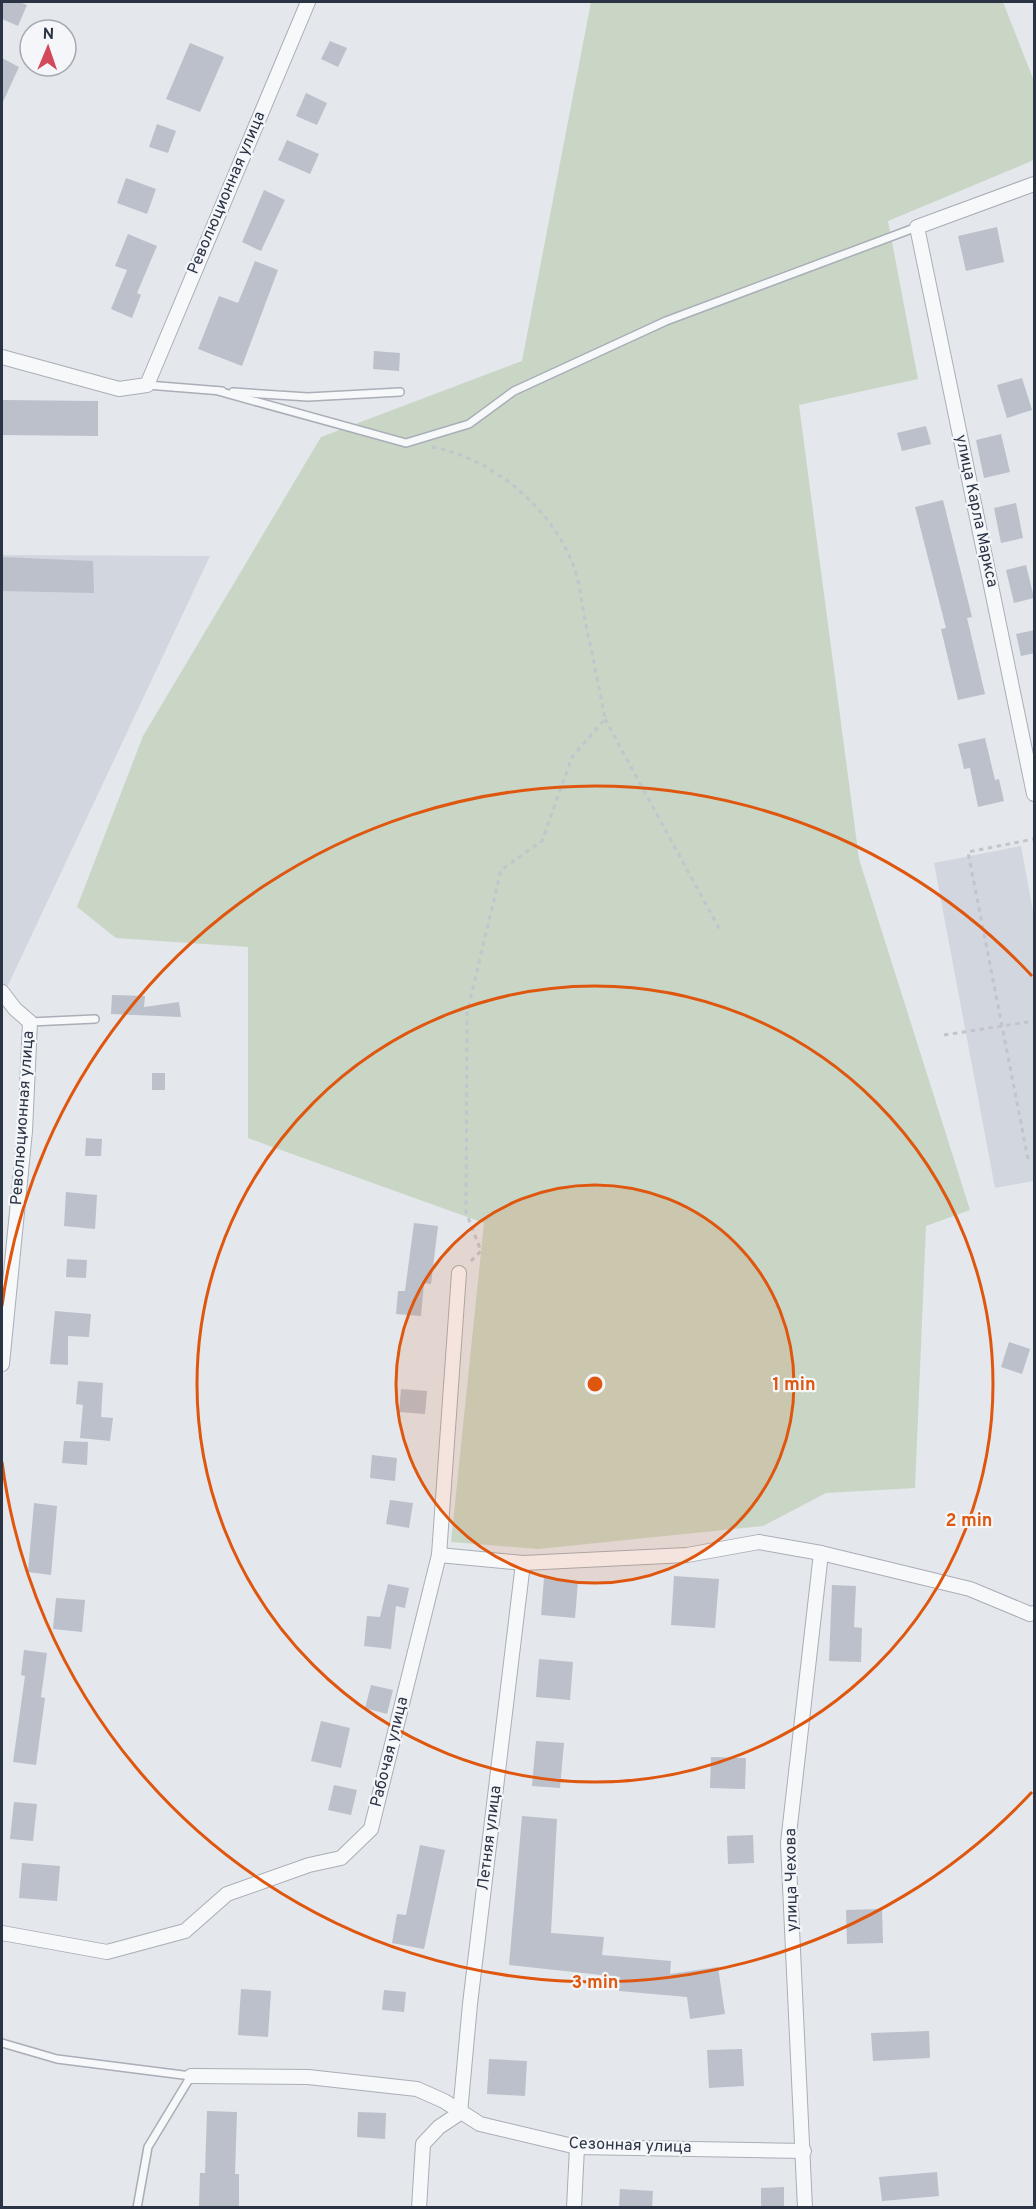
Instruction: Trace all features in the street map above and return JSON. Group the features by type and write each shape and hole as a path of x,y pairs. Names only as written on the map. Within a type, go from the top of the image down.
{"street":[{"name":"Революционная улица","path":"147,385 308,2"},
{"path":"916,227 1035,184"},
{"name":"улица Карла Маркса","path":"916,227 1035,794"},
{"path":"2,357 118,389 147,385"},
{"name":"Революционная улица","path":"2,992 15,1009 30,1022 25,1131 2,1364"},
{"name":"Рабочая улица","path":"2,1933 107,1952 185,1931 227,1894 309,1865 341,1858 371,1828 439,1555 459,1274"},
{"path":"439,1555 523,1563 687,1555 759,1542 821,1553 970,1589 1035,1614"},
{"name":"улица Чехова","path":"805,2208 788,1843 821,1553"},
{"name":"Летняя улица","path":"460,2114 470,2004 523,1563"},
{"name":"Сезонная улица","path":"191,2076 308,2077 417,2089 444,2101 460,2114 480,2124 577,2147 804,2151"},
{"path":"419,2208 423,2144 440,2127 460,2114"},
{"path":"574,2208 577,2147"}],"lane":[{"path":"218,391 406,443 469,424 514,391 666,321 916,227"},
{"path":"147,385 308,397 400,392"},
{"path":"30,1022 95,1019"},
{"path":"2,2043 57,2059 191,2076 148,2147 137,2208"}],"path":[{"path":"406,443 449,450 503,476 546,519 564,545 575,571 605,719 722,932"},
{"path":"459,1274 481,1251 466,1212 467,1013 501,870 542,841 572,757 605,719"},
{"path":"1028,1159 968,852 1035,839"},
{"path":"944,1035 1035,1021"}],"shaded area":[{"path":"2,555 210,556 2,998"},
{"path":"1021,846 1034,917 1034,1181 995,1188 934,863"}],"green space":[{"path":"591,2 1003,2 1034,81 1034,160 888,221 918,379 799,405 859,859 970,1210 926,1226 915,1488 826,1493 763,1526 538,1549 451,1542 484,1223 248,1138 248,947 116,938 77,907 143,736 321,437 522,361"}],"building":[{"path":"2,2 19,2 27,5 21,18 18,18 18,26 2,19"},
{"path":"330,41 347,48 338,67 321,59"},
{"path":"190,43 224,57 200,112 166,99"},
{"path":"2,58 18,66 18,69 2,104"},
{"path":"306,93 327,103 317,125 296,116"},
{"path":"157,124 176,131 168,153 149,147"},
{"path":"287,140 319,154 310,174 278,160"},
{"path":"126,178 156,189 147,214 117,203"},
{"path":"264,190 285,200 261,251 242,242"},
{"path":"997,227 1004,262 966,271 958,236"},
{"path":"128,234 157,246 137,293 141,295 132,318 111,309 127,270 115,266"},
{"path":"255,261 278,270 242,366 198,349 219,296 238,303"},
{"path":"374,351 400,353 399,371 373,369"},
{"path":"1022,378 1032,410 1007,418 997,385"},
{"path":"2,400 98,401 98,436 2,435"},
{"path":"926,426 931,444 902,451 897,433"},
{"path":"1001,434 1010,472 984,478 976,440"},
{"path":"943,500 972,617 967,618 985,694 958,700 941,629 946,628 915,507"},
{"path":"1016,503 1023,538 1001,543 994,508"},
{"path":"2,557 93,561 94,593 2,591"},
{"path":"1026,565 1034,598 1014,603 1006,570"},
{"path":"1035,630 1035,653 1021,656 1016,634"},
{"path":"985,738 995,780 999,779 1004,801 978,807 970,768 964,769 958,744"},
{"path":"112,995 145,996 144,1007 179,1002 181,1017 111,1014"},
{"path":"152,1073 165,1073 165,1090 152,1090"},
{"path":"86,1138 102,1139 101,1156 85,1156"},
{"path":"66,1192 97,1195 95,1229 64,1226"},
{"path":"414,1223 438,1226 431,1284 424,1283 421,1316 396,1314 398,1291 405,1291"},
{"path":"67,1259 87,1260 86,1278 66,1277"},
{"path":"55,1311 91,1314 89,1337 68,1336 68,1365 50,1364"},
{"path":"1009,1342 1030,1349 1022,1374 1001,1367"},
{"path":"78,1381 103,1383 101,1417 113,1418 110,1441 80,1438 83,1405 76,1404"},
{"path":"401,1389 427,1391 425,1414 399,1412"},
{"path":"64,1441 88,1442 87,1465 62,1463"},
{"path":"372,1455 397,1458 395,1481 370,1478"},
{"path":"390,1500 413,1503 409,1528 386,1524"},
{"path":"34,1503 57,1506 51,1575 28,1572"},
{"path":"674,1576 719,1579 715,1628 671,1625"},
{"path":"544,1578 578,1581 575,1618 541,1615"},
{"path":"388,1584 409,1588 405,1608 396,1606 391,1649 364,1646 367,1616 380,1617"},
{"path":"832,1585 856,1586 854,1627 862,1628 861,1662 829,1661"},
{"path":"56,1598 85,1600 82,1632 53,1629"},
{"path":"24,1650 47,1653 41,1697 45,1698 36,1765 13,1762 25,1676 21,1675"},
{"path":"539,1659 573,1662 570,1700 536,1697"},
{"path":"371,1685 393,1690 387,1714 365,1708"},
{"path":"321,1721 350,1728 341,1768 311,1761"},
{"path":"536,1741 564,1743 560,1788 532,1786"},
{"path":"711,1757 746,1758 745,1789 710,1788"},
{"path":"334,1785 357,1790 351,1815 328,1810"},
{"path":"14,1802 37,1804 33,1841 10,1839"},
{"path":"522,1816 557,1819 551,1933 604,1937 602,1955 671,1961 670,1974 718,1967 725,2014 690,2019 687,1997 619,1991 620,1977 509,1965"},
{"path":"753,1835 754,1863 728,1864 727,1836"},
{"path":"420,1845 445,1850 424,1949 392,1943 397,1914 406,1915"},
{"path":"22,1863 60,1866 57,1901 19,1898"},
{"path":"882,1909 883,1943 847,1944 846,1910"},
{"path":"241,1989 271,1991 268,2037 238,2035"},
{"path":"384,1990 406,1992 404,2012 382,2010"},
{"path":"929,2031 930,2058 873,2061 871,2033"},
{"path":"742,2049 744,2086 709,2088 707,2050"},
{"path":"489,2059 527,2061 525,2096 487,2094"},
{"path":"207,2111 237,2112 235,2174 239,2174 239,2208 199,2208 200,2173 205,2173"},
{"path":"358,2112 386,2113 385,2139 357,2137"},
{"path":"937,2172 939,2196 882,2201 879,2177"},
{"path":"784,2187 784,2208 761,2208 761,2188"},
{"path":"620,2189 653,2191 652,2208 619,2208"}]}
